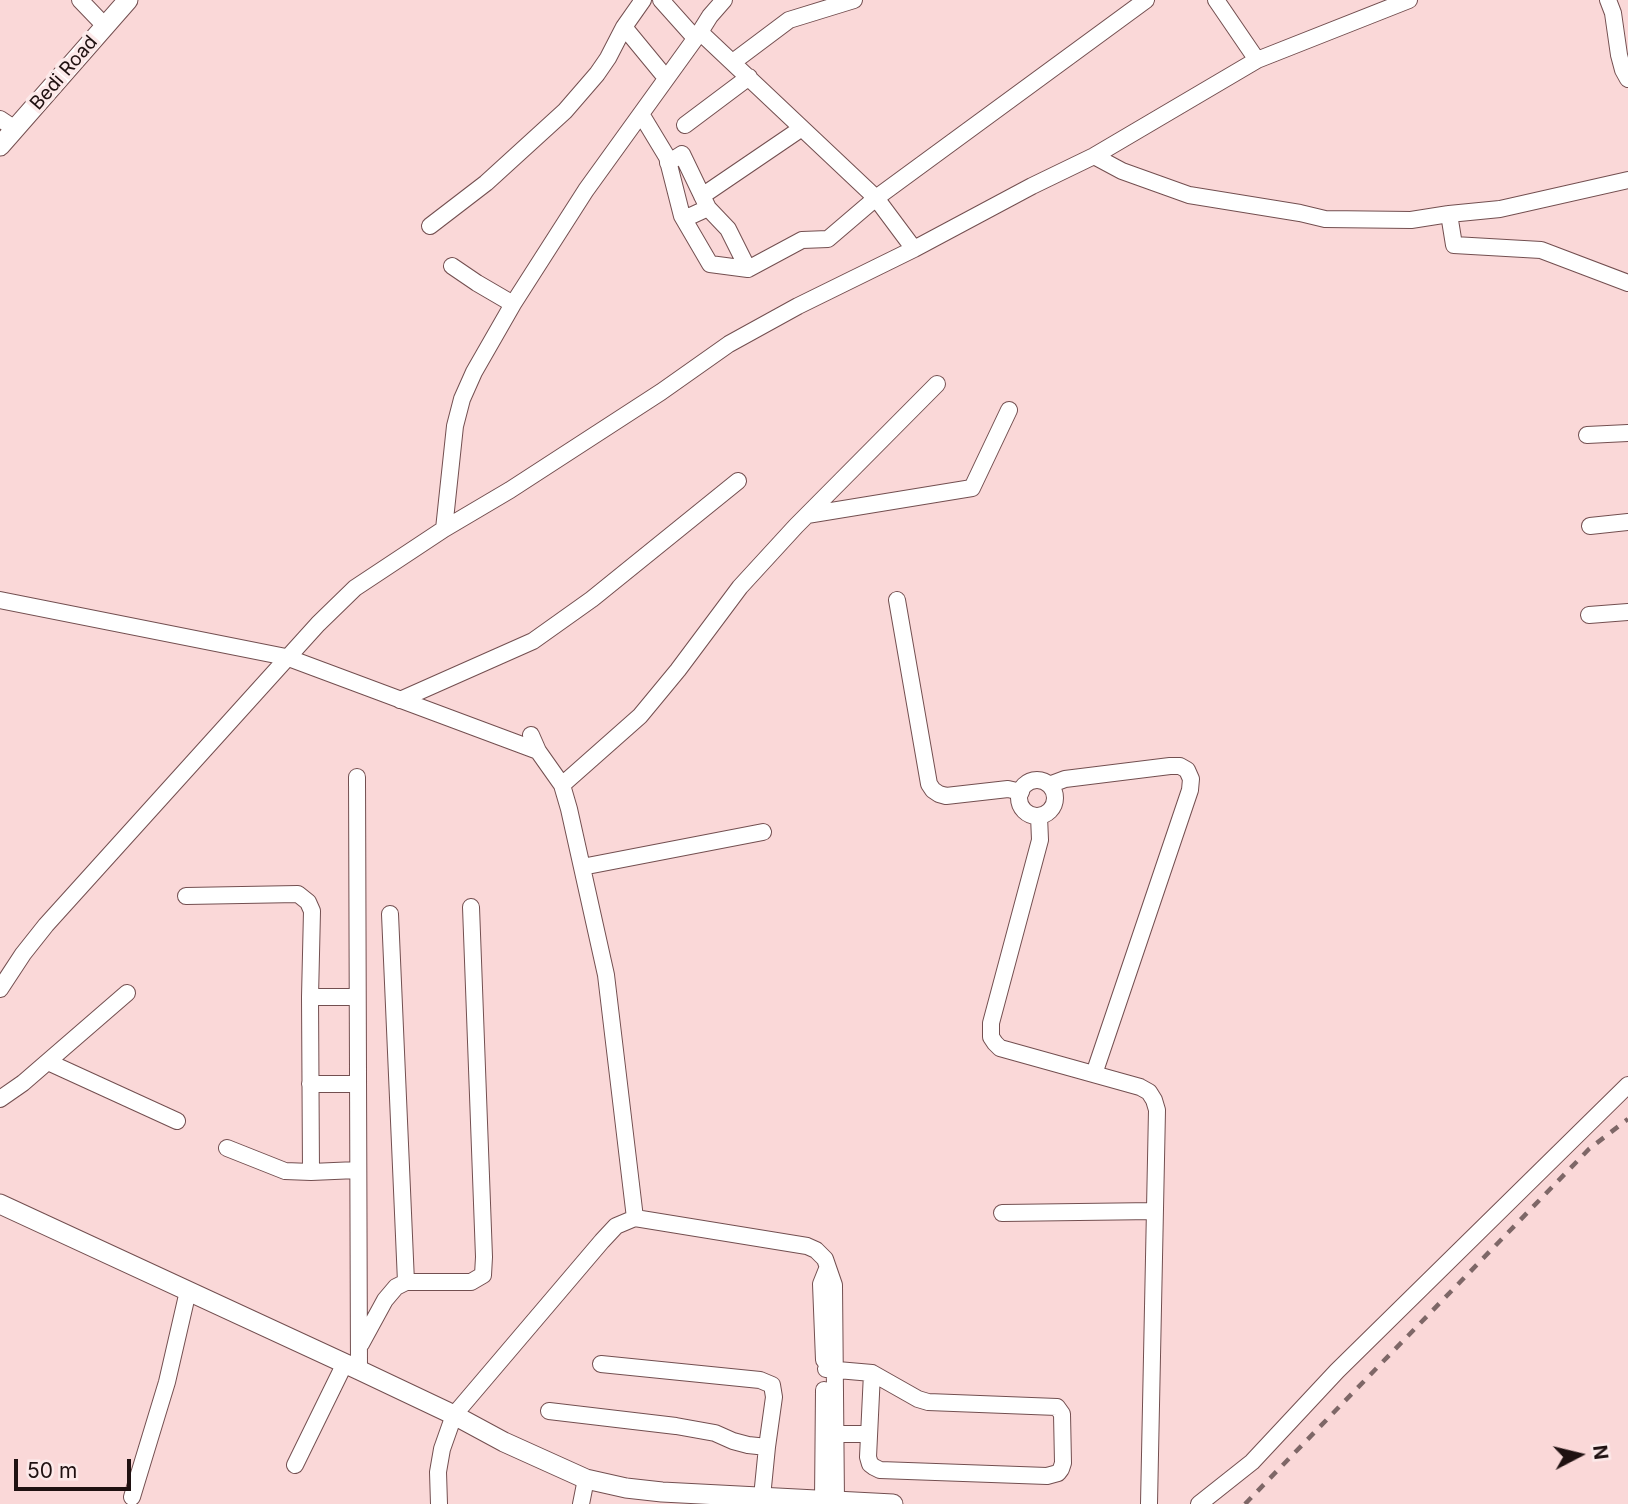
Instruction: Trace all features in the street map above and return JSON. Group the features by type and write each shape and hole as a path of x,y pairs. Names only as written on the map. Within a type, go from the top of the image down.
{"main road":[{"name":"Bedi Road","path":"0,146 7,124 128,0"},
{"path":"0,1204 586,1479 661,1498 762,1497 790,1501 893,1504"}],"street":[{"path":"80,0 105,26"},
{"path":"430,226 486,183 565,111 597,74 643,0"},
{"path":"661,0 698,35 733,62 876,198 914,249"},
{"path":"444,529 455,426 461,399 474,372 513,304 586,190 724,0"},
{"path":"733,62 789,20 854,0"},
{"path":"641,114 667,157 684,219 710,264 748,269 802,240 828,239 876,198 1146,0"},
{"path":"1216,0 1257,60"},
{"path":"0,989 46,925 286,657 355,588 444,529 510,490 729,344 798,306 1094,156 1257,60 1409,0"},
{"path":"1608,0 1613,13 1619,55 1628,79"},
{"path":"624,27 667,78"},
{"path":"685,125 749,77"},
{"path":"684,219 802,128"},
{"path":"668,163 682,154 705,202 728,229 748,269"},
{"path":"1094,156 1122,171 1189,195 1325,219 1411,220 1500,209 1628,180"},
{"path":"1449,214 1454,244 1541,250 1628,283"},
{"path":"452,266 513,304"},
{"path":"562,785 640,716 740,587 937,384"},
{"path":"807,515 972,488 1009,410"},
{"path":"1587,435 1628,433"},
{"path":"400,700 533,641 592,599 738,481"},
{"path":"1590,526 1628,522"},
{"path":"0,600 286,657 538,751"},
{"path":"897,600 929,784 933,790 946,796 1007,789 1021,792"},
{"path":"1589,615 1628,612"},
{"path":"531,735 538,751 562,785 606,975 635,1218"},
{"path":"1049,785 1065,779 1170,765 1180,765 1187,770 1191,779 1190,790 1094,1074"},
{"path":"357,777 360,1346"},
{"path":"1033,781 1044,782 1053,790 1055,801 1050,811 1033,816 1023,809 1021,792 1033,781"},
{"path":"1039,816 1040,840 991,1023 991,1037 1000,1048 1140,1087 1149,1092 1154,1100 1157,1110 1149,1504"},
{"path":"582,867 764,832"},
{"path":"186,896 298,894 309,902 312,911 311,1172"},
{"path":"295,1465 352,1367 360,1346 385,1300 396,1287 406,1282 471,1282 483,1275 471,907"},
{"path":"390,915 406,1282"},
{"path":"0,1099 23,1083 127,993"},
{"path":"310,997 357,997"},
{"path":"48,1062 177,1121"},
{"path":"310,1084 358,1084"},
{"path":"1199,1504 1252,1462 1337,1371 1628,1085"},
{"path":"227,1148 285,1171 357,1170"},
{"path":"1002,1213 1155,1211"},
{"path":"439,1504 438,1472 454,1415 601,1241 616,1226 635,1218 807,1246 825,1259 827,1269 821,1284 829,1369 829,1501"},
{"path":"132,1497 167,1382 188,1291"},
{"path":"601,1364 760,1380 772,1385 774,1397 762,1497"},
{"path":"829,1369 872,1373 928,1402 1057,1407 1062,1414 1061,1469 1058,1473 1047,1476 880,1469 870,1464 868,1457 872,1373"},
{"path":"549,1411 676,1426 715,1433 747,1446 766,1447"},
{"path":"830,1434 869,1434"},
{"path":"581,1504 586,1479"}],"railway":[{"path":"1245,1504 1589,1149 1628,1119"}]}
